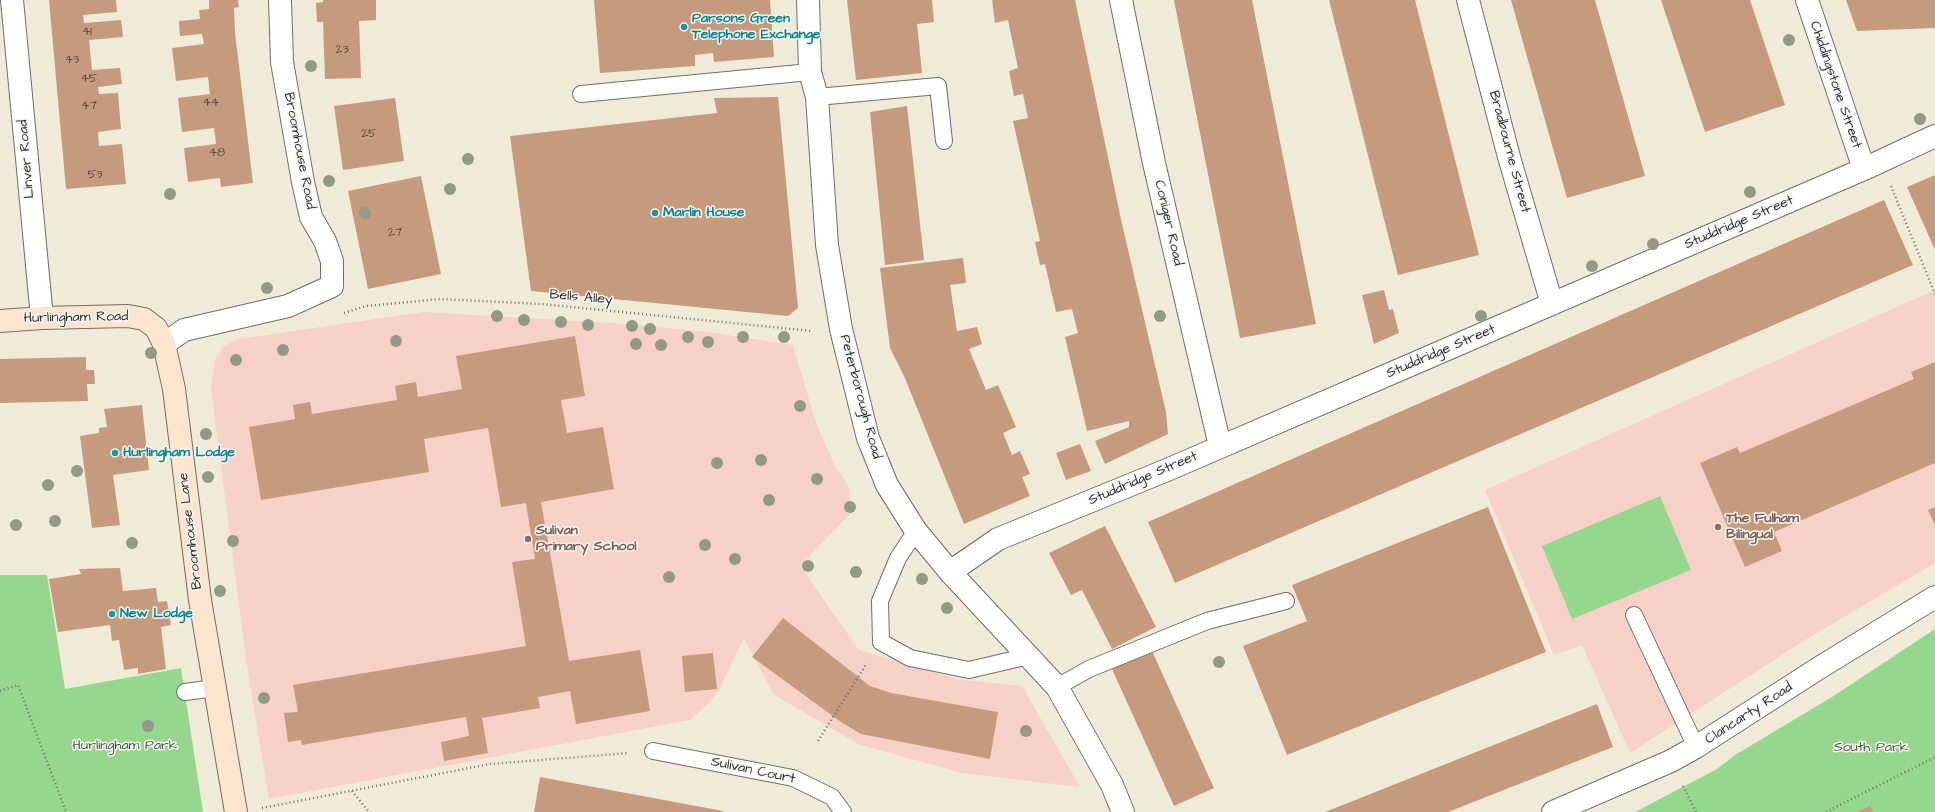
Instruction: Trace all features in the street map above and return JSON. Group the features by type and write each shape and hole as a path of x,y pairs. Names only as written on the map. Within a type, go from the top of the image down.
{"street":[{"name":"Linver Road","path":"12,0 42,318"},
{"name":"Broomhouse Road","path":"164,344 184,330 288,306 332,286 332,261 325,241 311,217 302,182 282,62 280,0"},
{"name":"Peterborough Road","path":"808,0 810,72 817,97 827,245 841,329 868,438 887,485 916,531 950,572 1057,687 1112,785 1123,812"},
{"name":"Coniger Road","path":"1122,0 1154,163 1220,446"},
{"name":"Bradbourne Street","path":"1468,0 1509,157 1552,304"},
{"name":"Chiddingstone Street","path":"1807,0 1864,169"},
{"name":"Studdridge Street","path":"950,572 998,539 1167,470 1864,169 1935,136"},
{"name":"Hurlingham Road","path":"0,321 42,318 128,316 144,319 156,328 164,344"},
{"name":"Broomhouse Lane","path":"164,344 174,389 200,600 215,688 245,811"},
{"name":"Clancarty Road","path":"1552,812 1677,774 1696,747 1819,668 1935,597"}],"lane":[{"path":"581,94 810,72"},
{"path":"817,97 938,86 944,141"},
{"path":"916,531 898,558 880,601 881,642 910,658 969,670 1029,656"},
{"path":"1057,687 1090,669 1206,621 1286,601"},
{"path":"1634,615 1696,747"},
{"path":"185,692 215,688"},
{"name":"Sulivan Court","path":"653,751 793,778 832,797 843,812"}],"path":[{"path":"1895,194 1935,294"},
{"name":"Bells Alley","path":"339,314 366,306 440,300 542,304 816,331"},
{"path":"818,741 881,642"},
{"path":"0,691 18,685 66,812"},
{"path":"245,811 490,764 653,751"},
{"path":"1826,812 1935,757"},
{"path":"1677,774 1696,812"},
{"path":"352,790 369,812"}],"shaded area":[{"name":"The Fulham Bilingual","path":"1935,290 1935,563 1802,642 1630,753 1582,645 1554,655 1485,490"},
{"name":"Sulivan Primary School","path":"423,312 613,323 708,332 793,345 816,423 835,466 849,487 851,513 800,566 859,650 957,679 1022,686 1080,787 962,773 858,744 773,694 744,638 719,690 708,704 690,720 269,799 247,666 211,389 215,359 224,346 239,339"}],"green space":[{"path":"1660,496 1691,570 1572,619 1542,546"},
{"name":"Hurlingham Park","path":"0,575 47,575 65,689 181,668 203,812 0,812"},
{"name":"South Park","path":"1935,629 1935,812 1635,812 1717,769 1735,755 1832,697"}],"building":[{"path":"49,0 116,0 117,12 83,15 84,23 121,20 123,37 89,40 92,70 120,68 122,84 98,87 99,94 118,93 121,129 98,132 99,146 122,144 126,184 66,189"},
{"path":"209,0 238,0 239,7 234,8 235,32 253,183 221,187 220,178 188,182 184,148 216,144 214,128 182,132 178,98 210,94 208,77 176,81 172,48 204,44 202,34 180,36 179,21 200,19 199,10 209,9"},
{"path":"323,0 376,0 376,20 359,21 361,78 325,79 323,22 317,22 316,3 323,2"},
{"name":"Parsons Green Telephone Exchange","path":"594,0 770,0 774,57 714,62 713,53 695,55 695,66 600,73"},
{"path":"847,0 932,0 934,22 917,24 922,73 856,80"},
{"path":"992,0 1075,0 1122,224 1166,412 1168,434 1105,464 1095,441 1129,427 1129,421 1087,431 1065,337 1078,333 1072,309 1056,312 1045,264 1040,265 1035,242 1040,241 1013,121 1028,118 1023,94 1014,96 1009,71 1018,68 1008,20 995,23"},
{"path":"1174,0 1252,0 1316,324 1240,338"},
{"path":"1329,0 1415,0 1479,255 1398,275"},
{"path":"1511,0 1595,0 1645,176 1567,198"},
{"path":"1661,0 1750,0 1785,105 1705,132"},
{"path":"1846,0 1935,0 1935,28 1857,31"},
{"name":"Marlin House","path":"778,97 798,308 788,316 531,291 510,136 717,113 714,98"},
{"path":"395,98 404,161 343,170 334,106"},
{"path":"907,106 924,260 885,265 870,112"},
{"path":"1935,175 1935,250 1907,187"},
{"path":"421,176 441,274 368,289 348,191"},
{"path":"1884,200 1913,265 1175,583 1148,522"},
{"path":"963,258 966,283 950,285 957,331 977,327 982,344 969,349 986,390 998,385 1016,427 1003,433 1012,455 1020,451 1030,474 1022,477 1030,496 964,524 904,376 890,348 880,268"},
{"path":"1384,290 1389,310 1393,309 1399,333 1374,344 1362,295"},
{"path":"575,336 585,396 561,400 567,433 603,427 614,489 541,502 569,661 640,650 650,711 576,724 570,691 538,697 540,708 482,718 488,753 444,761 441,742 469,736 466,717 302,745 301,740 288,742 284,713 298,712 293,685 526,646 512,562 535,559 526,503 501,507 488,428 424,439 429,472 261,500 249,427 295,419 293,405 310,402 312,414 397,400 395,386 416,382 418,397 462,389 456,356"},
{"path":"86,357 86,370 94,370 95,384 87,384 88,401 0,403 0,359"},
{"path":"1935,362 1935,463 1774,532 1782,551 1745,567 1700,463 1737,447 1740,453 1914,379 1911,372"},
{"name":"Hurlingham Lodge","path":"142,405 149,470 113,475 120,525 92,528 80,436 99,433 99,428 107,427 104,409"},
{"path":"1080,444 1091,471 1066,480 1056,453"},
{"path":"1488,507 1546,652 1287,755 1243,646 1307,621 1292,585"},
{"path":"1935,507 1935,525 1928,510"},
{"path":"1105,526 1156,627 1112,649 1082,590 1071,595 1049,553"},
{"name":"New Lodge","path":"120,568 123,591 156,588 158,602 167,601 171,625 161,627 166,669 138,674 138,668 124,670 119,640 112,641 110,625 58,632 49,579 81,574 79,569"},
{"path":"783,618 870,686 891,693 998,712 990,759 861,734 841,722 752,657"},
{"path":"1152,651 1214,788 1174,806 1112,669"},
{"path":"713,653 717,689 685,692 682,656"},
{"path":"1597,704 1613,747 1448,812 1325,812"},
{"path":"540,777 723,811 723,812 534,812"},
{"path":"1870,806 1874,812 1857,812"}],"place":[{"name":"Parsons Green Telephone Exchange","path":"684,27"},
{"name":"Marlin House","path":"655,213"},
{"name":"Hurlingham Lodge","path":"115,453"},
{"name":"The Fulham Bilingual","path":"1718,527"},
{"name":"Sulivan Primary School","path":"528,539"},
{"name":"New Lodge","path":"112,614"}]}
